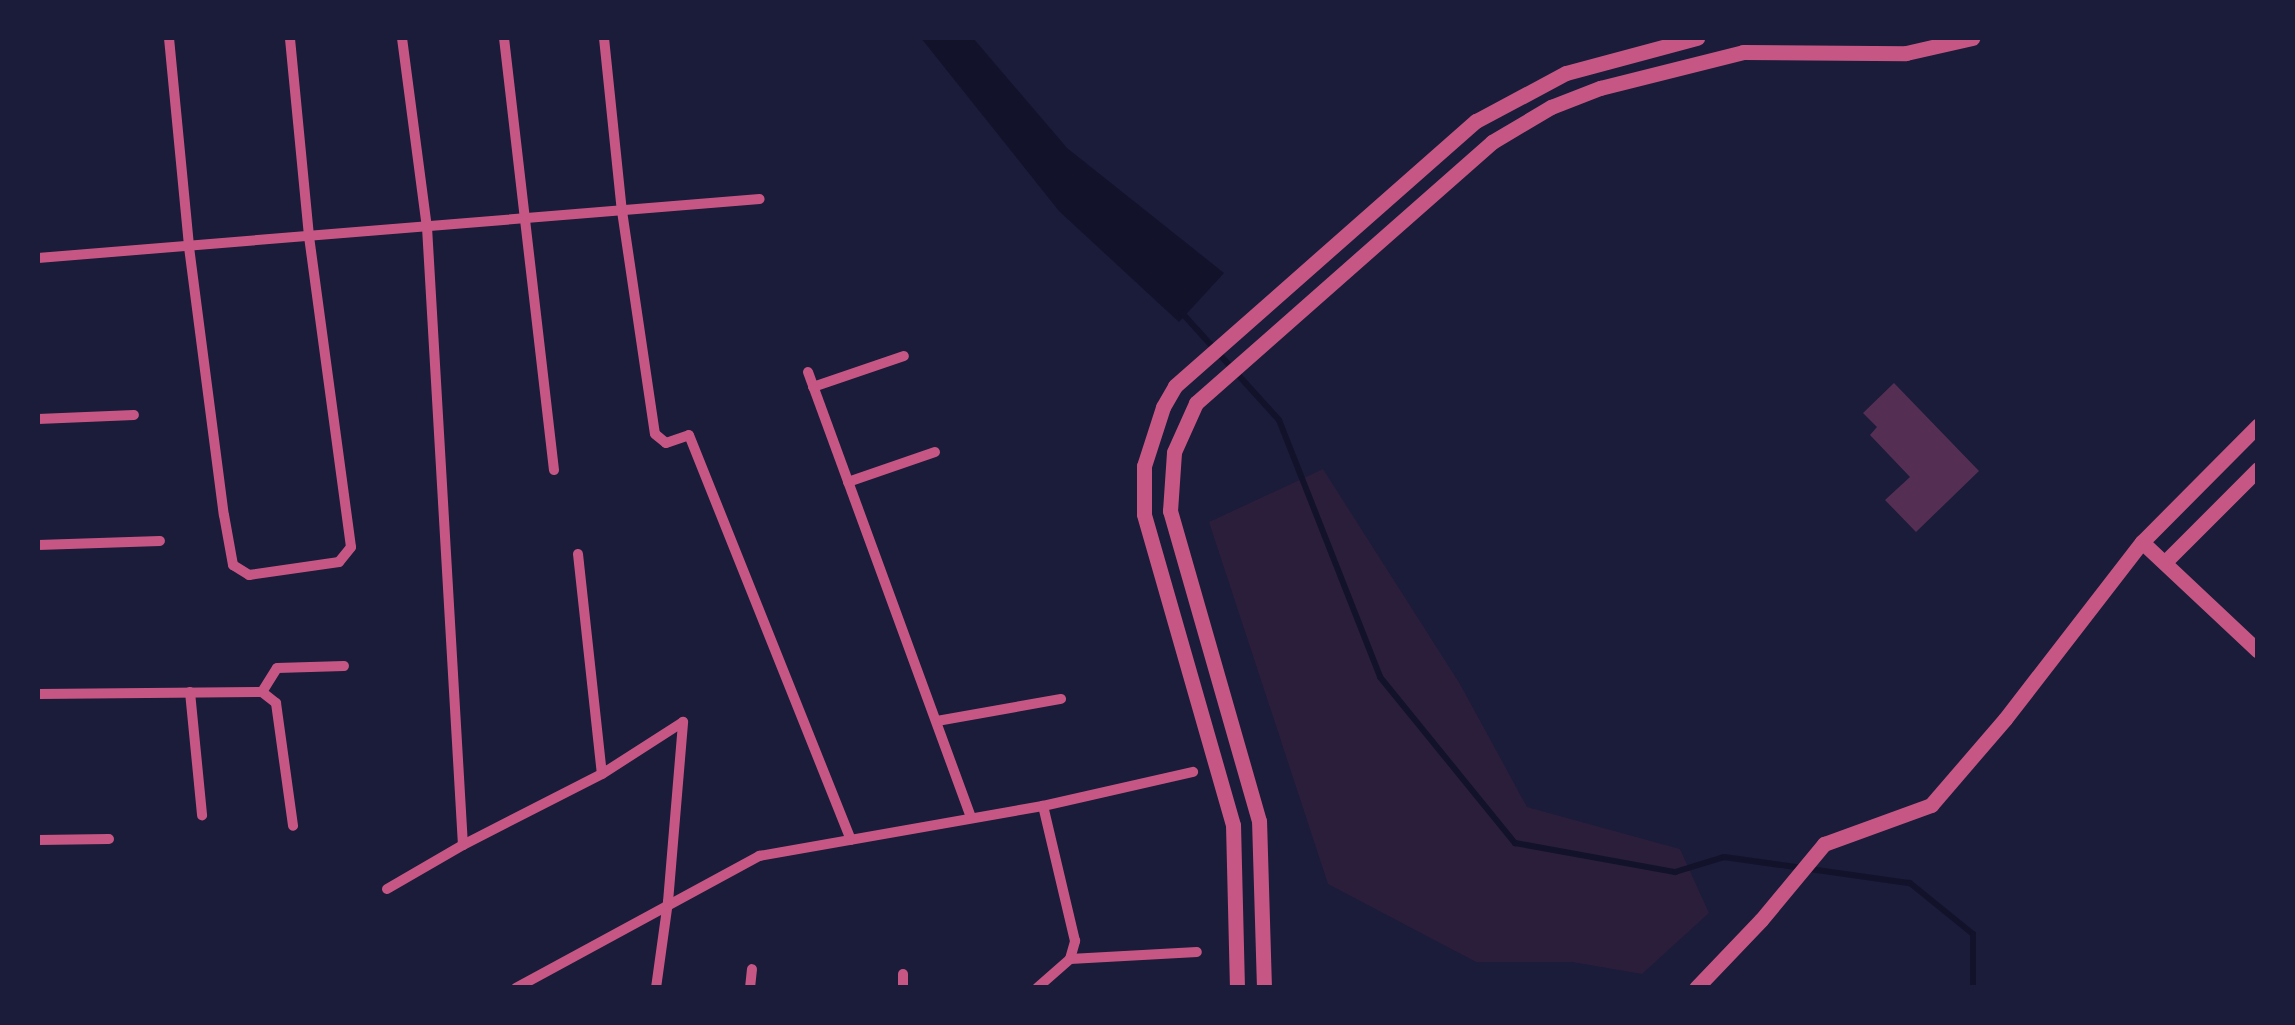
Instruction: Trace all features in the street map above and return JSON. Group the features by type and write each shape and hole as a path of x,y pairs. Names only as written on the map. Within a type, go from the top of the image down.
{"street":[{"path":"170,38 189,246 233,565 249,574 339,562 352,547 309,236 290,38"},
{"path":"402,38 427,227 463,845"},
{"path":"504,38 528,218 554,470"},
{"path":"604,38 622,211 655,434 666,443 689,436 851,840"},
{"path":"1237,988 1233,825 1144,514 1149,446 1175,386 1476,120 1508,100 1593,64 1698,38"},
{"path":"1264,988 1259,821 1170,511 1174,452 1196,402 1492,142 1563,102 1675,67 1743,52 1906,52 1972,38"},
{"path":"38,258 760,199"},
{"path":"814,387 904,356"},
{"path":"808,372 971,818"},
{"path":"38,418 134,415"},
{"path":"1696,988 1824,844 1931,805 2005,719 2142,542 2258,425"},
{"path":"848,482 935,452"},
{"path":"2165,562 2258,469"},
{"path":"38,544 160,540"},
{"path":"2142,542 2258,652"},
{"path":"578,554 602,774"},
{"path":"262,692 278,668 344,666"},
{"path":"190,692 202,815"},
{"path":"38,694 262,692 276,703 293,826"},
{"path":"938,721 1061,699"},
{"path":"387,888 602,774 683,722 668,902 656,988"},
{"path":"516,988 668,902 760,856 1043,806 1192,772"},
{"path":"1037,988 1070,959 1075,940 1074,922 1043,806"},
{"path":"38,840 110,839"},
{"path":"1070,959 1197,952"},
{"path":"750,988 752,970"},
{"path":"903,974 903,988"}],"shaded area":[{"path":"921,38 973,38 1067,148 1224,273 1179,322 1059,211"},
{"path":"1323,469 1460,684 1527,807 1680,849 1709,913 1642,974 1572,962 1476,962 1328,884 1209,522"}],"building":[{"path":"1894,383 1979,471 1916,532 1885,500 1910,477 1870,435 1877,427 1863,413"}],"waterway":[{"path":"1182,313 1279,420 1380,677 1515,843 1675,872 1724,857 1910,883 1973,934 1973,988"}]}
